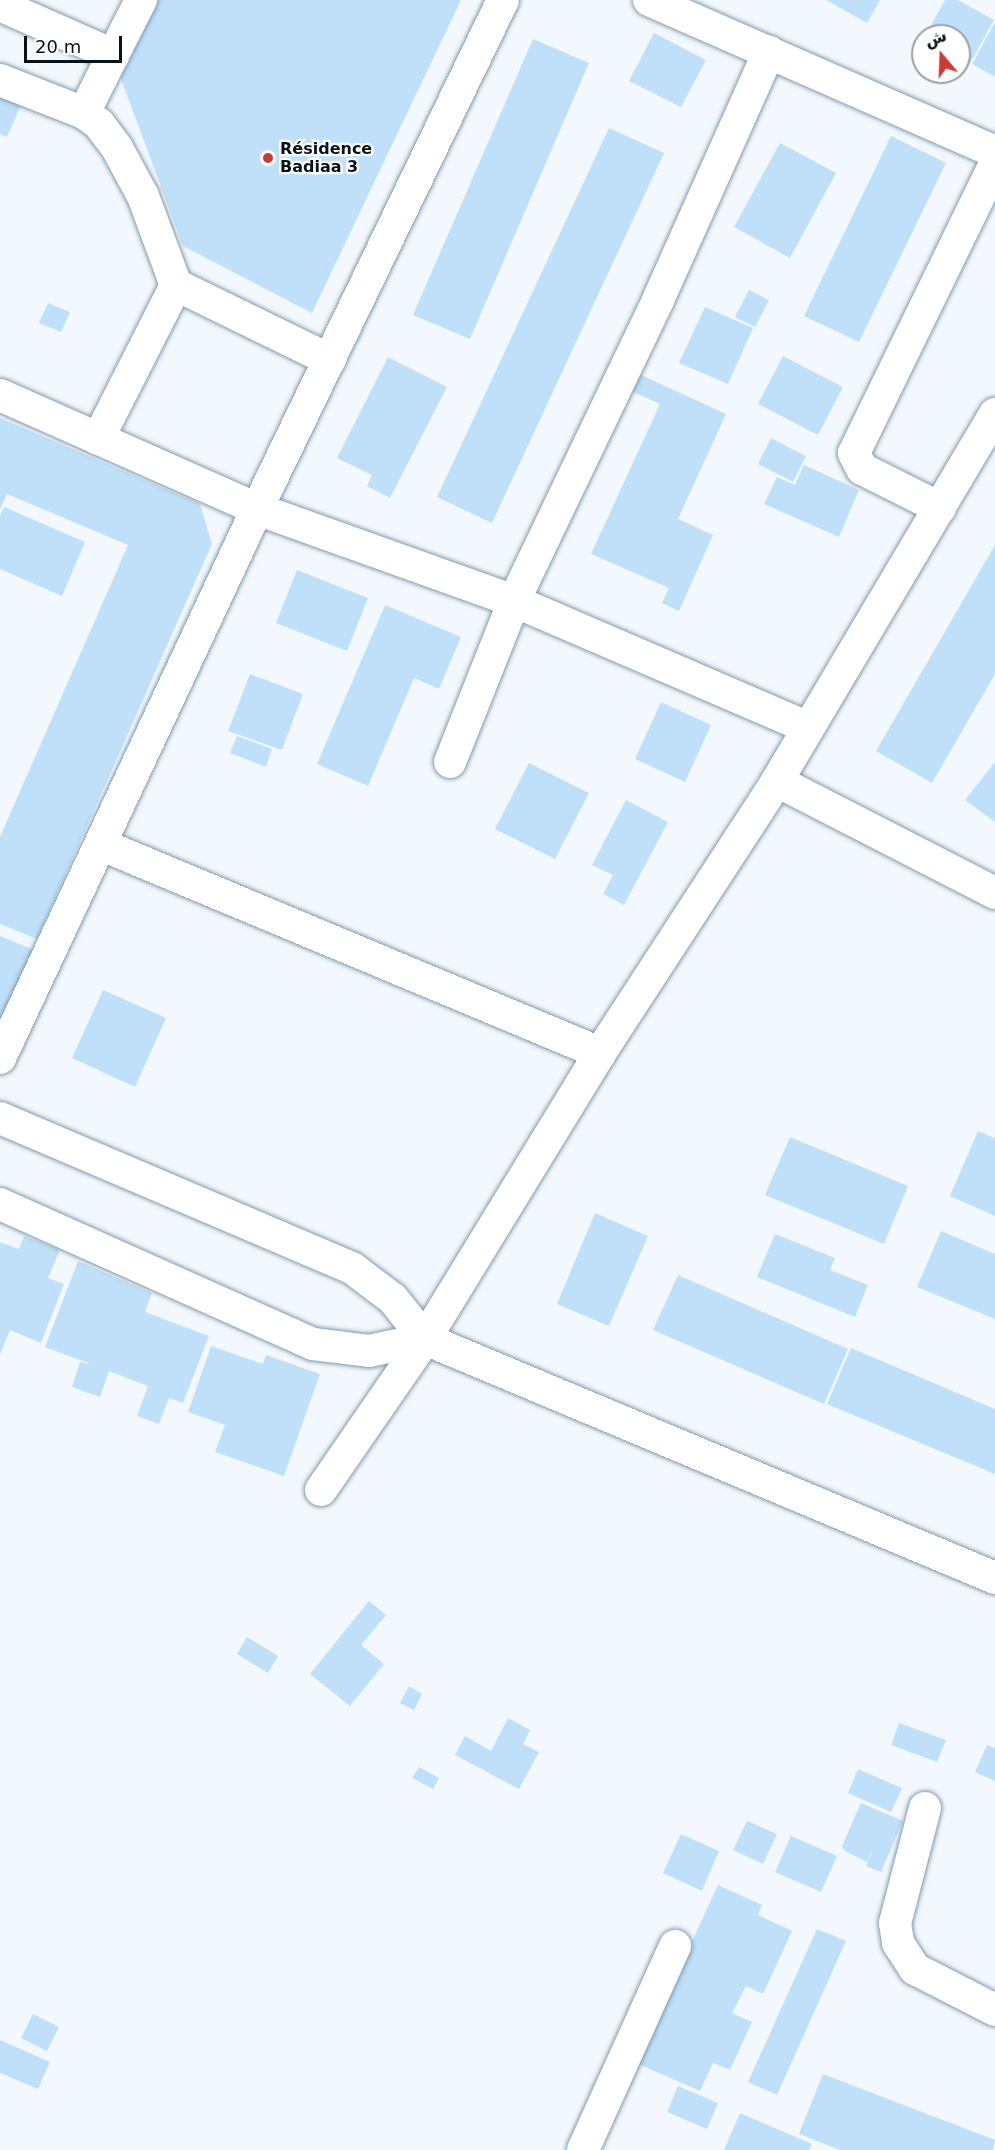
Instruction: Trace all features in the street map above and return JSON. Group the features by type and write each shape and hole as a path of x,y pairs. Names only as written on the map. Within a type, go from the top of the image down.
{"street":[{"path":"84,113 141,0"},
{"path":"0,1059 102,845 257,509 503,0"},
{"path":"649,0 995,152"},
{"path":"0,5 113,55"},
{"path":"450,762 514,601 658,300 770,52"},
{"path":"0,80 84,113 117,148 142,196 176,285 330,360"},
{"path":"940,508 862,469 854,453 995,164"},
{"path":"98,439 176,285"},
{"path":"0,395 257,509 514,601 807,727"},
{"path":"321,1491 424,1339 600,1053 777,781 995,414"},
{"path":"777,781 995,893"},
{"path":"102,845 600,1053"},
{"path":"0,1118 352,1268 393,1299 424,1339 995,1578"},
{"path":"0,1204 313,1344 369,1351 424,1339"},
{"path":"925,1808 895,1923 898,1943 915,1969 995,2010"},
{"path":"582,2150 675,1946"}],"building":[{"name":"Résidence Badiaa 3","path":"156,0 461,0 312,313 183,246 118,71"},
{"path":"826,0 880,0 867,23"},
{"path":"945,0 958,0 994,20 971,62 971,24 932,24"},
{"path":"995,22 995,77 972,64"},
{"path":"654,33 706,60 681,107 629,81"},
{"path":"533,39 589,63 470,339 413,315"},
{"path":"0,94 22,103 7,137 0,134"},
{"path":"609,128 664,153 492,523 437,497"},
{"path":"891,136 946,163 859,342 804,316"},
{"path":"780,143 836,173 790,258 734,227"},
{"path":"749,290 769,300 755,327 735,317"},
{"path":"48,303 70,312 61,332 39,323"},
{"path":"705,307 753,328 728,384 679,363"},
{"path":"783,356 843,387 818,435 758,404"},
{"path":"388,357 447,387 390,498 367,486 372,475 337,458"},
{"path":"639,374 726,414 678,519 713,535 679,611 662,603 669,588 591,554 660,404 631,391"},
{"path":"0,418 200,504 212,544 37,939 0,924 0,837 128,545 7,494 0,510"},
{"path":"771,438 806,456 793,482 758,464"},
{"path":"804,465 859,490 839,537 764,504 777,477 795,485"},
{"path":"4,507 85,542 62,596 0,569 0,516"},
{"path":"995,545 995,674 932,783 876,751"},
{"path":"297,570 368,598 347,651 276,623"},
{"path":"385,605 461,637 439,689 414,678 368,786 317,764"},
{"path":"250,674 303,694 282,750 228,731"},
{"path":"661,702 711,725 685,782 635,759"},
{"path":"237,736 272,749 266,767 230,753"},
{"path":"995,762 995,822 965,800"},
{"path":"529,763 589,793 555,859 495,829"},
{"path":"626,800 668,822 624,905 603,894 613,875 592,865"},
{"path":"0,936 36,951 8,1015 0,1017"},
{"path":"103,990 166,1018 135,1087 72,1058"},
{"path":"978,1131 995,1138 995,1216 950,1196"},
{"path":"790,1137 908,1186 884,1244 765,1195"},
{"path":"595,1213 648,1236 609,1326 557,1304"},
{"path":"941,1231 995,1254 995,1319 917,1287"},
{"path":"775,1234 835,1258 830,1270 868,1285 855,1317 757,1277"},
{"path":"24,1236 60,1250 48,1278 64,1284 41,1343 10,1330 0,1354 0,1242 19,1249"},
{"path":"78,1261 152,1293 145,1312 209,1336 183,1403 169,1398 159,1424 137,1416 148,1386 109,1371 100,1397 72,1387 80,1362 93,1365 45,1347"},
{"path":"678,1275 848,1349 824,1404 653,1330"},
{"path":"211,1346 263,1364 266,1355 320,1374 284,1476 215,1452 225,1425 188,1412"},
{"path":"851,1348 995,1409 995,1474 827,1404"},
{"path":"369,1601 386,1615 361,1645 384,1664 350,1706 310,1674"},
{"path":"247,1637 278,1656 268,1673 237,1654"},
{"path":"409,1686 422,1694 414,1710 400,1703"},
{"path":"508,1718 530,1730 523,1744 539,1752 519,1789 455,1755 465,1736 491,1751"},
{"path":"899,1723 946,1740 937,1762 891,1745"},
{"path":"987,1745 995,1748 995,1781 975,1772"},
{"path":"419,1767 439,1778 433,1789 412,1778"},
{"path":"858,1769 902,1788 891,1812 848,1793"},
{"path":"861,1803 903,1821 881,1872 866,1866 874,1847 867,1862 845,1851 842,1846"},
{"path":"747,1821 777,1834 763,1864 733,1850"},
{"path":"681,1834 719,1851 702,1891 663,1873"},
{"path":"791,1836 837,1856 821,1892 775,1872"},
{"path":"718,1885 762,1905 758,1915 792,1931 763,1994 746,1986 732,2013 752,2022 730,2070 713,2063 700,2091 636,2063"},
{"path":"817,1929 846,1941 777,2095 748,2082"},
{"path":"33,2014 59,2027 47,2051 21,2038"},
{"path":"0,2040 50,2062 38,2089 0,2073"},
{"path":"823,2074 995,2140 993,2150 840,2150 799,2134"},
{"path":"678,2086 718,2103 707,2129 667,2112"},
{"path":"740,2113 812,2144 809,2150 724,2150"}],"place":[{"name":"Résidence Badiaa 3","path":"268,158"}]}
